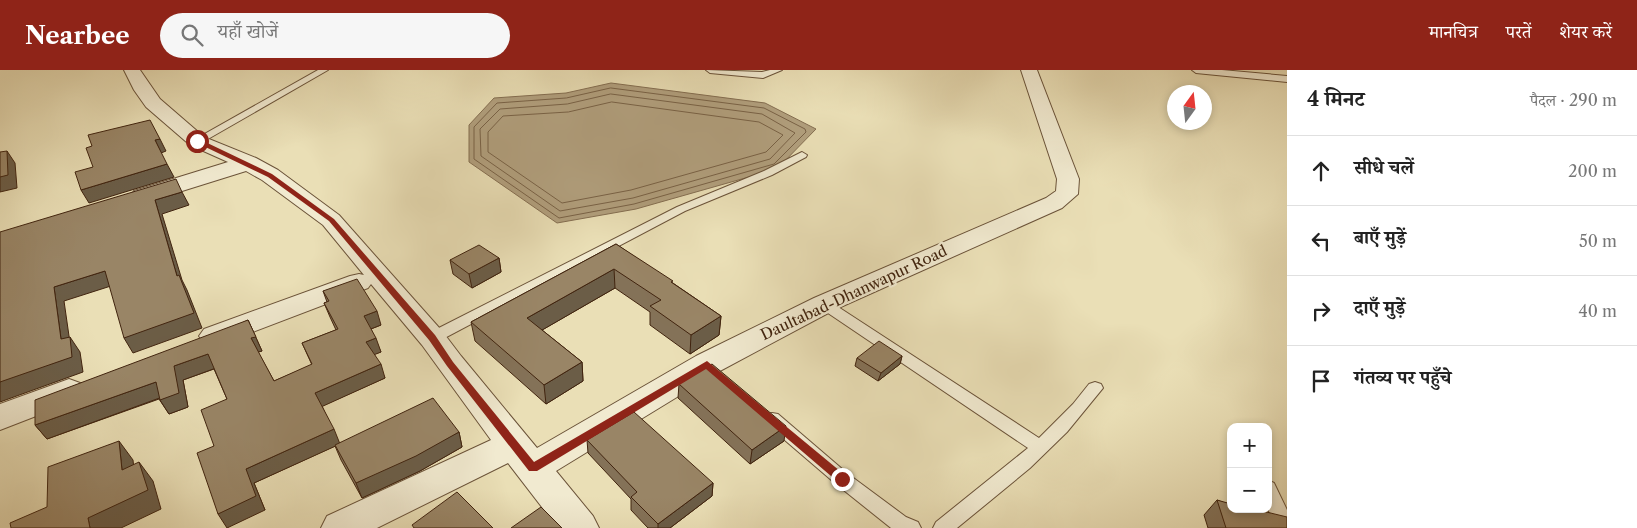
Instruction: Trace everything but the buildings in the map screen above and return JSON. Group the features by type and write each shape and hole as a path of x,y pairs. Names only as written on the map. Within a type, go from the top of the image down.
{"street":[{"path":"132,70 153,103 197,141 248,163 270,175 331,220 432,338 580,528"},
{"name":"Daultabad-Dhanwapur Road","path":"340,528 523,457 714,370 824,304 1054,203 1067,194 1068,179 1029,70"},
{"path":"125,202 248,163"},
{"path":"193,344 377,275"},
{"path":"0,417 92,382"}],"lane":[{"path":"197,141 324,70"},
{"path":"710,70 763,75 778,70"},
{"path":"1196,70 1287,78"},
{"path":"432,338 681,209 768,173 802,155"},
{"path":"824,304 1040,447"},
{"path":"943,528 1040,447 1083,404 1094,388"},
{"path":"759,409 842,479 899,523 911,528"},
{"path":"1272,497 1286,528"}],"water":[{"path":"611,83 765,103 816,129 777,169 636,209 557,223 469,162 469,125 494,98 566,93"}],"route":[{"path":"197,141 248,163 270,175 331,220 432,338 450,364 533,468 707,364 842,479"}]}
